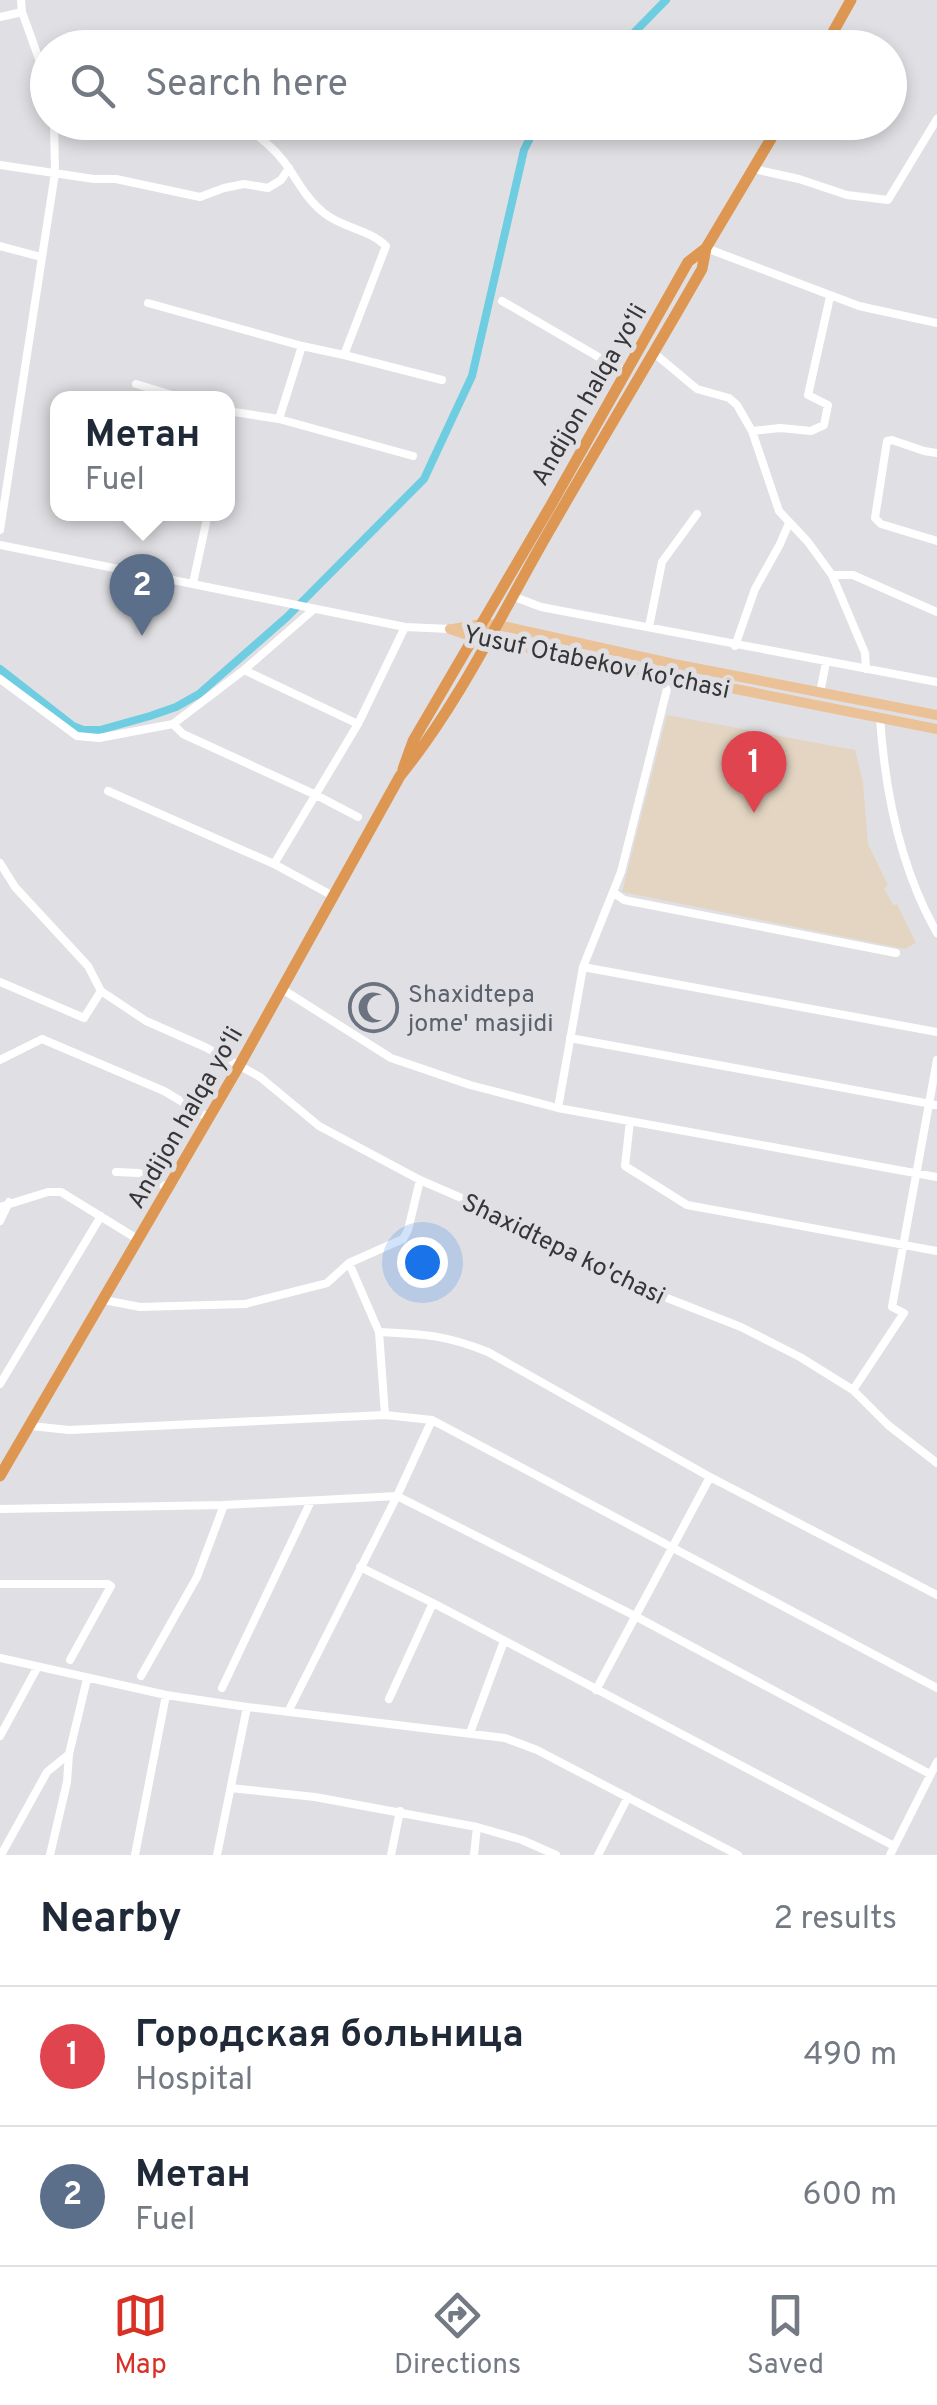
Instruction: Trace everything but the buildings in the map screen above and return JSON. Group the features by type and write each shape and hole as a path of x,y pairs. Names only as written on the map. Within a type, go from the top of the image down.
{"highway":[{"path":"834,30 851,0"},
{"name":"Andijon halqa yo‘li","path":"400,776 426,744 498,625 702,269 706,248 771,140"},
{"name":"Andijon halqa yo‘li","path":"0,1476 239,1066 400,776 413,741 688,262 706,248"}],"main road":[{"name":"Yusuf Otabekov ko'chasi","path":"450,629 498,625 937,715"},
{"name":"Yusuf Otabekov ko'chasi","path":"450,629 473,638 937,729"}],"street":[{"path":"21,0 30,30"},
{"path":"0,17 22,12"},
{"path":"754,169 847,195 888,200 935,126"},
{"path":"0,530 55,173 54,140"},
{"path":"262,140 324,213 386,246 344,355"},
{"path":"0,165 116,179 200,198 244,184 268,188 281,180 289,168"},
{"path":"0,246 41,257"},
{"path":"706,248 830,297 937,323"},
{"path":"752,431 812,431 824,425 828,405 808,395 830,297"},
{"path":"502,301 626,373"},
{"path":"148,303 442,380"},
{"path":"279,418 302,346"},
{"path":"654,353 697,389 732,401 752,431 775,501 832,576 865,653 866,669"},
{"path":"136,384 159,391"},
{"path":"235,412 279,418 414,456"},
{"path":"937,453 888,441 875,518 880,524 937,541"},
{"path":"648,627 662,562 697,514"},
{"path":"193,583 206,521"},
{"path":"735,646 755,589 789,523"},
{"path":"0,545 405,626 450,629"},
{"path":"832,576 853,575 937,612"},
{"path":"512,596 541,608 937,682"},
{"path":"0,679 77,736 99,738 173,724 244,670 312,607"},
{"path":"274,864 358,724 405,626"},
{"path":"820,693 826,662"},
{"path":"244,670 358,724"},
{"path":"558,1108 584,968 620,872 670,678"},
{"path":"880,718 899,840 913,886 937,933"},
{"path":"173,724 183,734 358,817"},
{"path":"108,791 274,864 334,896"},
{"path":"0,863 15,887 88,966 101,991 84,1018 0,982"},
{"path":"613,892 624,900 896,952"},
{"path":"584,968 937,1032"},
{"path":"282,989 392,1058 470,1084 558,1108 937,1177"},
{"name":"Shaxidtepa ko'chasi","path":"101,991 146,1020 260,1077 318,1126 420,1180 575,1251 616,1278 741,1327 800,1357 853,1390 888,1425 937,1463"},
{"path":"570,1038 933,1104"},
{"path":"0,1060 42,1039 164,1091 209,1118"},
{"path":"853,1390 904,1313 892,1307 933,1104 937,1060"},
{"path":"630,1121 624,1166 687,1205 937,1251"},
{"path":"116,1172 139,1173 169,1188"},
{"path":"104,1300 140,1306 245,1304 327,1283 349,1263 403,1239 420,1180"},
{"path":"0,1207 60,1192 139,1240"},
{"path":"0,1221 10,1202"},
{"path":"0,1384 101,1216"},
{"path":"349,1263 379,1332 385,1416"},
{"path":"379,1332 427,1334 458,1340 488,1352 710,1477 937,1596"},
{"path":"31,1426 69,1430 385,1416 432,1420 937,1688"},
{"path":"288,1712 432,1420"},
{"path":"596,1690 710,1477"},
{"path":"0,1510 397,1496 635,1616 930,1774"},
{"path":"222,1688 311,1501"},
{"path":"142,1676 196,1577 224,1504"},
{"path":"360,1567 892,1850 937,1762"},
{"path":"0,1584 112,1586 70,1660"},
{"path":"389,1699 433,1603"},
{"path":"470,1733 504,1641"},
{"path":"0,1658 166,1695 506,1738 537,1750 738,1855"},
{"path":"0,1736 37,1668"},
{"path":"50,1855 87,1679"},
{"path":"135,1855 166,1695"},
{"path":"217,1855 247,1707"},
{"path":"1,1855 47,1772 69,1754"},
{"path":"231,1788 315,1797 477,1827 555,1855"},
{"path":"598,1855 628,1798"},
{"path":"391,1855 400,1812"},
{"path":"474,1855 477,1827"}],"shaded area":[{"path":"667,715 855,750 863,782 868,844 888,885 884,888 893,905 897,904 916,943 905,949 622,892"}],"waterway":[{"path":"637,30 666,0"},
{"path":"0,669 73,726 100,730 176,707 199,694 287,617 424,479 472,376 529,140"}],"place":[{"name":"Метан","path":"142,636"},
{"name":"Городская больница","path":"754,813"},
{"name":"Shaxidtepa jome' masjidi","path":"373,1007"}]}
